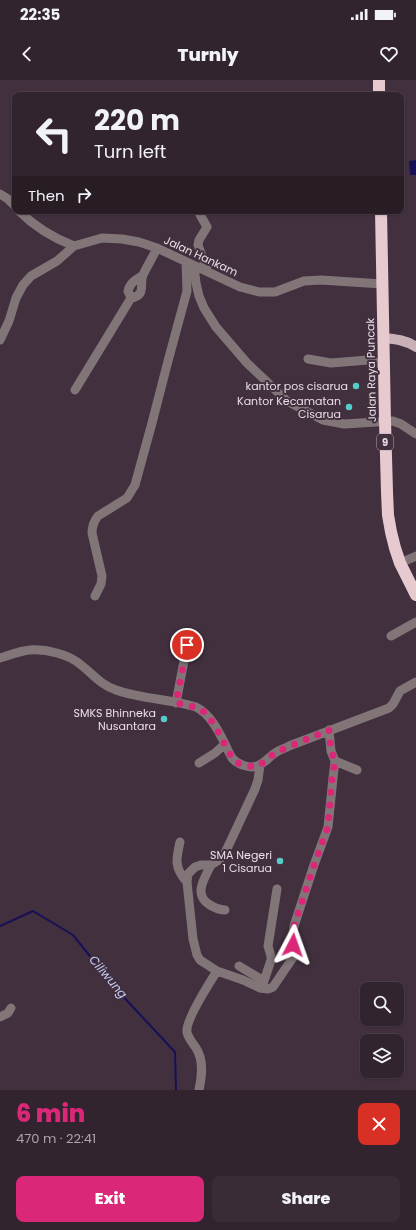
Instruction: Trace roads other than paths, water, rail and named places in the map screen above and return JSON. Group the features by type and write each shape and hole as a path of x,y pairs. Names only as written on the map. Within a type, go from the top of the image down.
{"highway":[{"path":"379,80 379,92"},
{"name":"Jalan Raya Puncak","path":"381,214 384,421 388,515 393,540 400,563 416,595"}],"main road":[{"path":"383,338 401,340 416,347"}],"street":[{"path":"0,194 12,203"},
{"path":"0,340 9,321 16,298 23,285 31,276 57,261 74,246 46,233 22,214"},
{"path":"200,214 207,227 199,240 198,245 208,272"},
{"name":"Jalan Hankam","path":"74,246 97,239 112,238 133,241 157,248 240,287 264,293 280,290 304,281 321,280 382,284"},
{"path":"75,390 131,298 138,295 142,288 142,276 157,248"},
{"path":"190,264 199,296 204,308 216,327 242,357 287,402 323,420 344,424 393,421 401,424 416,434"},
{"path":"95,596 101,584 102,576 92,528 98,516 127,498 135,485 187,291 190,264"},
{"path":"308,359 331,362 368,360 384,365"},
{"path":"400,563 416,556"},
{"path":"391,636 416,622"},
{"path":"176,703 187,645"},
{"path":"0,658 29,650 60,654 79,662 100,682 115,690 202,710 212,722 231,756 238,763 253,767 260,765 276,752 388,708 400,691 416,682"},
{"path":"239,966 268,989 275,985 284,969 294,956 292,940 294,926 328,827 335,761 331,750 329,730"},
{"path":"200,764 225,744"},
{"path":"335,761 357,770"},
{"path":"225,910 218,909 204,901 202,897 202,886 211,866 219,860 225,852 255,789 260,765"},
{"path":"180,842 177,867 187,885"},
{"path":"211,866 195,866 188,874 187,885 193,939 197,955 202,962 217,971 243,980 262,984"},
{"path":"187,885 202,886"},
{"path":"262,984 271,960 268,946 277,889"},
{"path":"199,1090 202,1067 200,1056 186,1030 196,1006 217,971"},
{"path":"0,1018 8,1013 11,1008"}],"waterway":[{"name":"Ciliwung","path":"0,926 33,911 73,935 118,991 175,1052 176,1090"}],"place":[{"name":"kantor pos cisarua","path":"356,386"},
{"name":"Kantor Kecamatan Cisarua","path":"349,407"},
{"name":"SMKS Bhinneka Nusantara","path":"164,719"},
{"name":"SMA Negeri 1 Cisarua","path":"280,861"}]}
